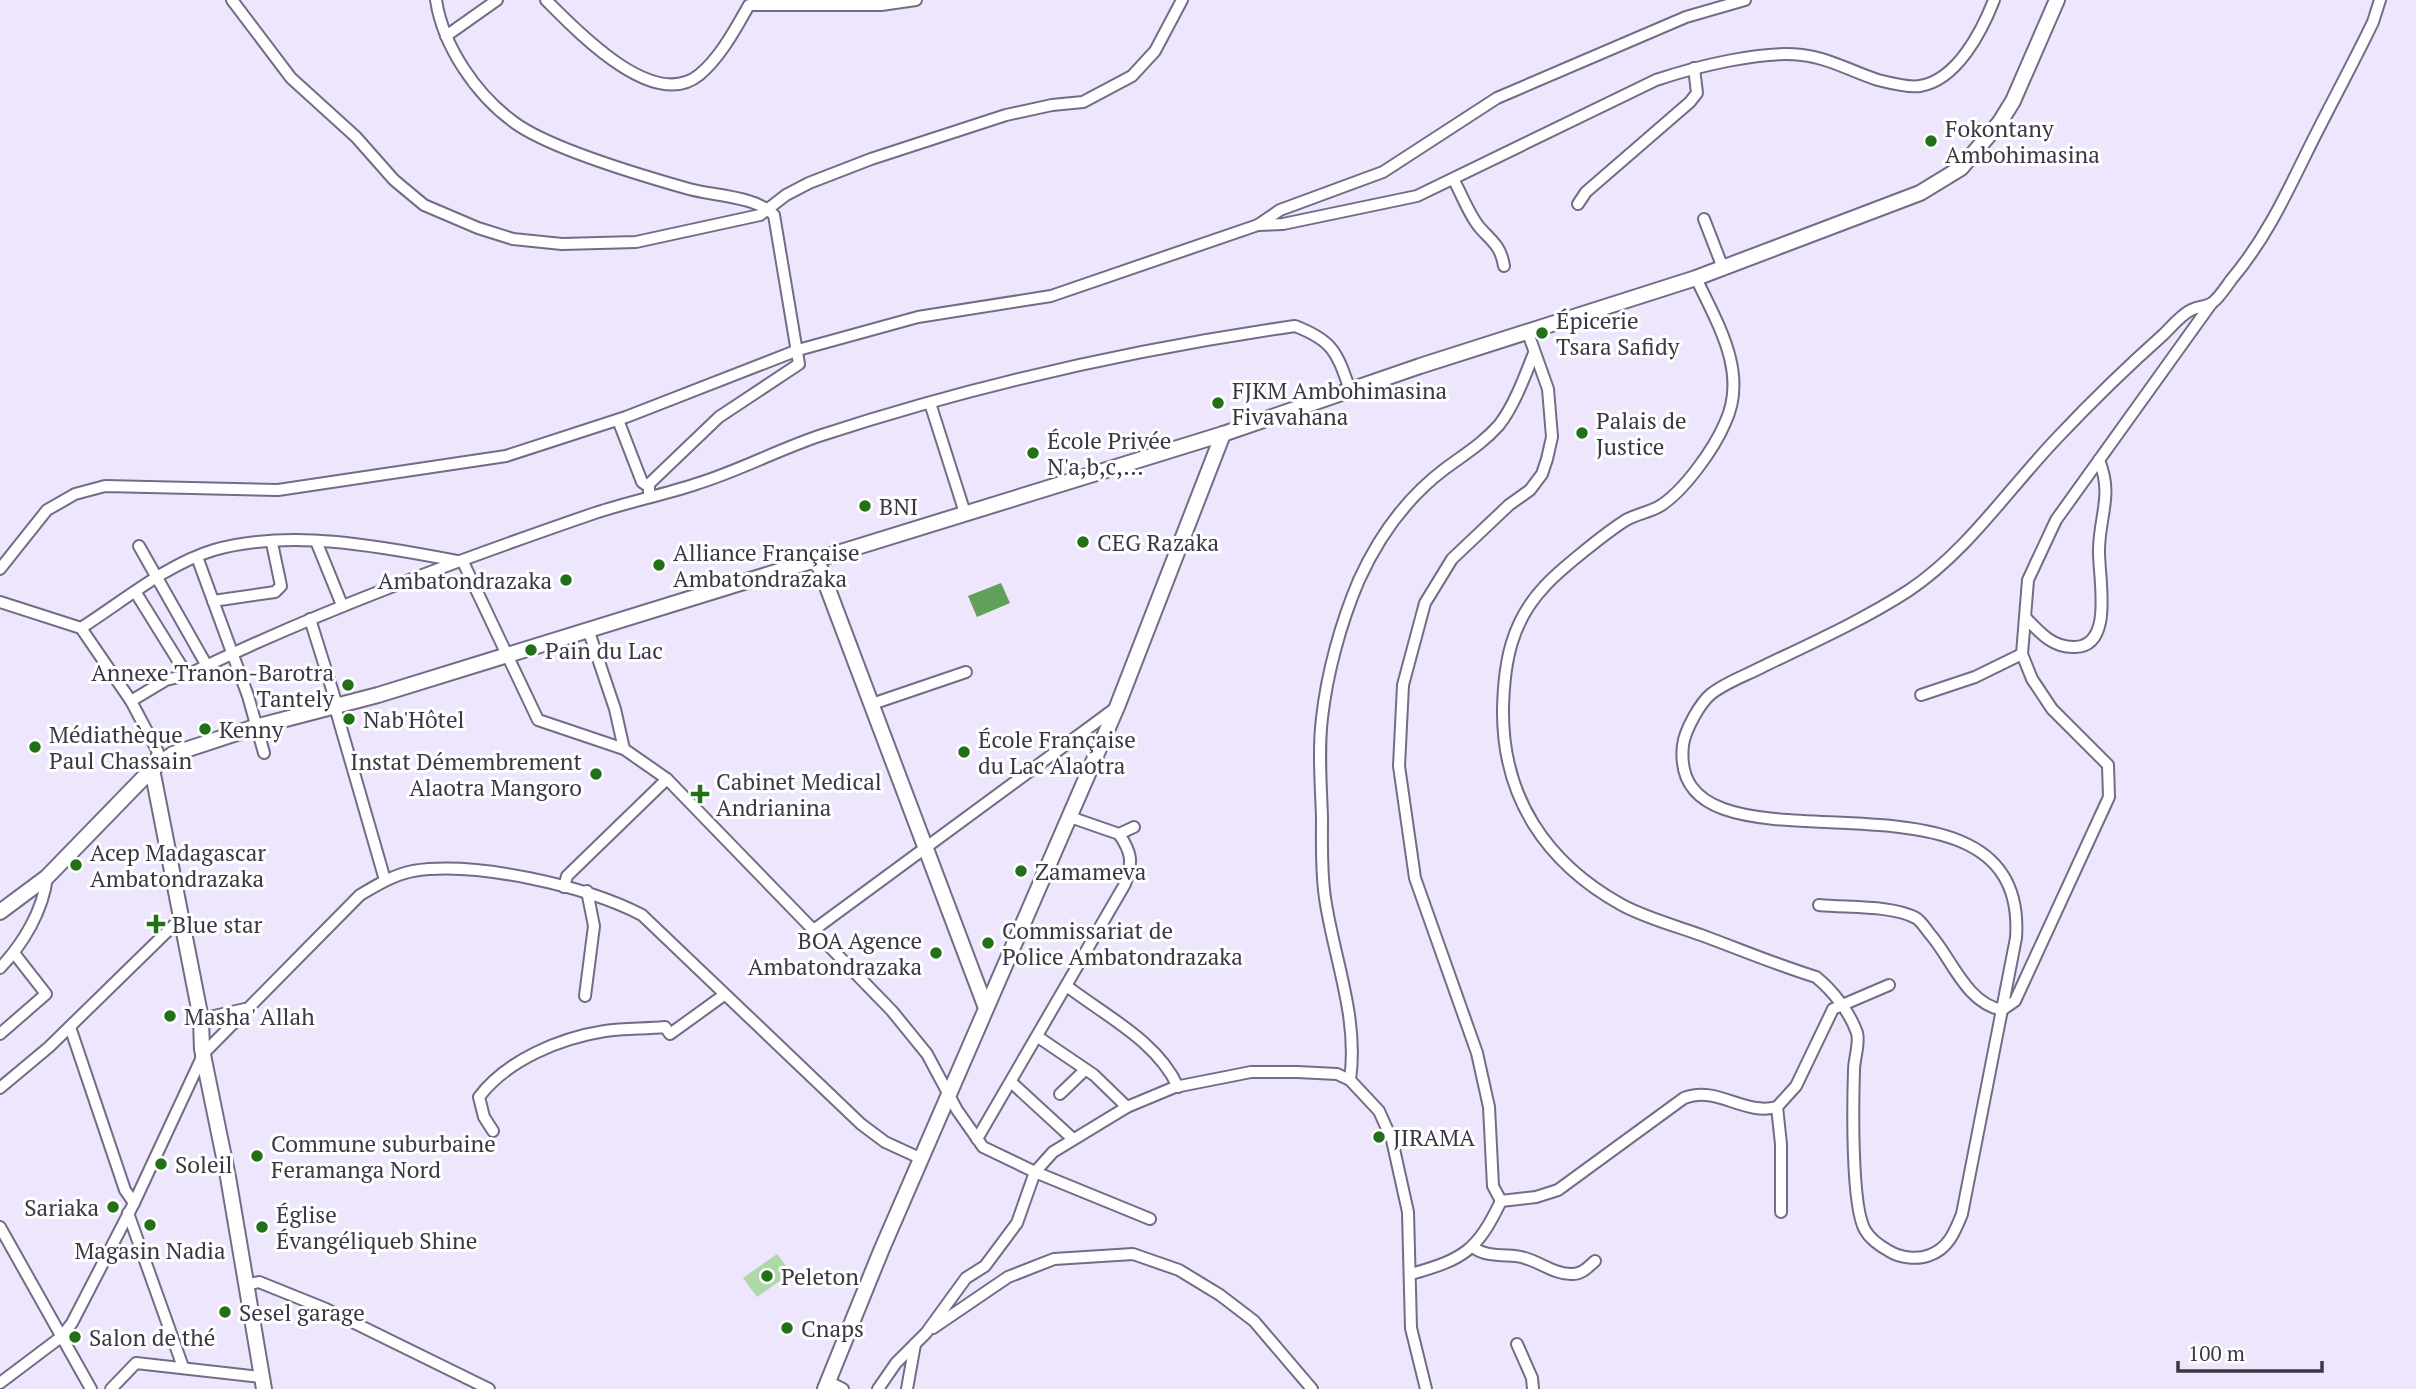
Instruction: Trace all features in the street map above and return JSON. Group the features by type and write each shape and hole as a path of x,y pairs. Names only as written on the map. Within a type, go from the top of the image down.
{"main road":[{"path":"0,912 47,877 152,769 173,754 255,727 335,707 1223,434 1696,278 1920,193 1961,168 2014,101 2057,0"},
{"path":"826,1385 1117,707 1223,434"},
{"path":"817,560 986,1008"},
{"path":"152,769 201,1020 203,1052 263,1383"}],"street":[{"path":"232,0 291,78 356,137 394,180 424,205 478,228 513,239 562,244 636,242 760,215 809,183 871,159 1006,115 1052,105 1083,102 1105,93 1132,76 1155,51 1182,0"},
{"path":"436,0 440,24 480,89 517,125 568,149 686,188 768,209 777,226 799,364 719,417 649,484 649,492"},
{"path":"446,36 496,0"},
{"path":"546,0 605,57 657,82 681,84 699,75 729,38 749,5 889,5 916,0"},
{"path":"0,569 47,510 75,494 105,486 278,490 506,456 618,420 798,350 918,317 1051,296 1258,225 1280,210 1383,172 1497,98 1686,17 1745,0"},
{"path":"1258,225 1283,224 1417,196 1656,80 1694,68 1782,55 1803,55 1878,80 1921,86 1949,72 1972,42 1994,0"},
{"path":"1819,905 1876,909 1916,918 1947,953 1970,993 1993,1009 2002,1010 2015,1001 2109,797 2108,765 2052,709 2032,679 2022,654 2028,580 2034,563 2056,520 2211,304 2256,251 2368,32 2380,0"},
{"path":"1578,204 1586,192 1690,102 1697,93 1694,68"},
{"path":"1453,179 1480,228 1492,237 1501,252 1504,266"},
{"path":"1704,219 1723,268"},
{"path":"1696,278 1727,345 1733,370 1732,399 1725,423 1682,488 1660,506 1626,520 1544,586 1527,609 1505,659 1503,736 1514,787 1546,845 1582,880 1625,906 1816,977 1841,1004 1858,1034 1854,1069 1857,1206 1865,1231 1879,1245 1895,1255 1909,1257 1928,1256 1943,1248 1954,1234 1962,1214 2018,913 2011,887 2001,870 1983,852 1962,840 1904,826 1823,825 1725,810 1704,798 1692,784 1684,766 1683,742 1710,694 1908,590 1941,565 2058,436 2151,346 2190,310 2211,304"},
{"path":"131,701 166,680 187,675 342,605 649,492 697,484 823,435 991,386 1115,358 1295,326 1314,333 1336,351 1350,390"},
{"path":"1501,1201 1493,1186 1489,1107 1480,1066 1415,878 1399,766 1403,685 1425,603 1452,559 1530,489 1542,474 1552,437 1548,389 1528,333"},
{"path":"1350,1080 1354,1054 1350,1021 1325,898 1321,851 1321,720 1328,684 1360,580 1384,533 1406,503 1444,469 1479,446 1501,422 1534,353"},
{"path":"930,404 965,513"},
{"path":"618,420 649,492"},
{"path":"2026,618 2045,637 2063,648 2084,647 2093,641 2099,629 2102,605 2099,525 2107,479 2099,460"},
{"path":"316,541 342,605"},
{"path":"81,628 157,579 215,550 272,542 349,541 463,562"},
{"path":"213,601 275,592 281,586 272,542"},
{"path":"139,546 207,666"},
{"path":"197,557 264,753"},
{"path":"463,562 538,720 624,749 667,779 816,929 892,1011 927,1054 983,1147 1034,1172 1150,1219"},
{"path":"136,593 187,675"},
{"path":"0,603 81,628 131,701 158,752 152,769"},
{"path":"310,619 322,652 335,707 385,880"},
{"path":"588,629 615,709 624,749"},
{"path":"1921,695 1975,677 2022,654"},
{"path":"872,704 966,672"},
{"path":"816,929 1117,707"},
{"path":"564,887 567,876 667,779"},
{"path":"977,1139 1068,987 1125,884 1133,863 1129,849 1119,834 1070,817"},
{"path":"1119,834 1134,827"},
{"path":"0,1383 61,1337 72,1323 131,1208 203,1052 360,895 385,880 413,871 486,872 587,891 612,899 642,915 861,1124 885,1142 922,1159"},
{"path":"0,968 14,953 44,899 47,877"},
{"path":"584,996 594,926 587,891"},
{"path":"0,1087 70,1027 180,919"},
{"path":"0,1034 46,995 14,953"},
{"path":"1501,1201 1536,1197 1558,1190 1684,1098 1697,1093 1762,1109 1777,1107 1796,1086 1822,1027 1833,1009 1889,985"},
{"path":"1068,987 1152,1049 1165,1063 1178,1087"},
{"path":"493,1131 484,1117 479,1097 500,1074 515,1064 575,1037 607,1030 664,1027 670,1034 724,995"},
{"path":"201,1020 246,1009"},
{"path":"70,1027 183,1367"},
{"path":"1038,1037 1085,1070 1128,1107"},
{"path":"1060,1094 1085,1070"},
{"path":"878,1389 896,1363 926,1333 966,1278 985,1266 1017,1223 1034,1172 1053,1152 1128,1107 1178,1087 1251,1072 1337,1074 1350,1080 1379,1111 1392,1140 1408,1212 1411,1328 1426,1389"},
{"path":"1011,1082 1073,1139"},
{"path":"1777,1107 1782,1144 1782,1212"},
{"path":"1411,1274 1444,1265 1473,1247 1501,1201"},
{"path":"0,1227 91,1389"},
{"path":"1473,1247 1478,1251 1514,1256 1549,1266 1569,1275 1582,1273 1595,1261"},
{"path":"926,1333 1008,1277 1054,1259 1133,1254 1179,1270 1220,1295 1254,1321 1312,1389"},
{"path":"246,1285 259,1282 326,1310 489,1389"},
{"path":"907,1389 915,1344"},
{"path":"1517,1344 1532,1378 1533,1389"},
{"path":"111,1389 136,1363 183,1367 263,1383"},
{"path":"826,1385 844,1389"}],"shaded area":[{"path":"1001,583 1010,603 977,617 968,596"},
{"name":"Peleton","path":"777,1254 791,1273 757,1297 743,1278"}],"place":[{"name":"Fokontany Ambohimasina","path":"1931,141"},
{"name":"Épicerie Tsara Safidy","path":"1542,333"},
{"name":"FJKM Ambohimasina Fivavahana","path":"1218,403"},
{"name":"Palais de Justice","path":"1582,433"},
{"name":"École Privée N'a,b,c,...","path":"1033,453"},
{"name":"BNI","path":"865,506"},
{"name":"CEG Razaka","path":"1083,542"},
{"name":"Alliance Française Ambatondrazaka","path":"659,565"},
{"name":"Ambatondrazaka","path":"566,580"},
{"name":"Pain du Lac","path":"531,650"},
{"name":"Annexe Tranon-Barotra Tantely","path":"348,685"},
{"name":"Nab'Hôtel","path":"349,719"},
{"name":"Kenny","path":"205,729"},
{"name":"Médiathèque Paul Chassain","path":"35,747"},
{"name":"École Française du Lac Alaotra","path":"964,752"},
{"name":"Instat Démembrement Alaotra Mangoro","path":"596,774"},
{"name":"Cabinet Medical Andrianina","path":"700,794"},
{"name":"Acep Madagascar Ambatondrazaka","path":"76,865"},
{"name":"Zamameva","path":"1021,871"},
{"name":"Blue star","path":"156,924"},
{"name":"Commissariat de Police Ambatondrazaka","path":"988,943"},
{"name":"BOA Agence Ambatondrazaka","path":"936,953"},
{"name":"Masha' Allah","path":"170,1016"},
{"name":"JIRAMA","path":"1379,1137"},
{"name":"Commune suburbaine Feramanga Nord","path":"257,1156"},
{"name":"Soleil","path":"161,1164"},
{"name":"Sariaka","path":"113,1207"},
{"name":"Magasin Nadia","path":"150,1225"},
{"name":"Église Évangéliqueb Shine","path":"262,1227"},
{"name":"Peleton","path":"767,1276"},
{"name":"Sesel garage","path":"225,1312"},
{"name":"Cnaps","path":"787,1328"},
{"name":"Salon de thé","path":"75,1337"}]}
